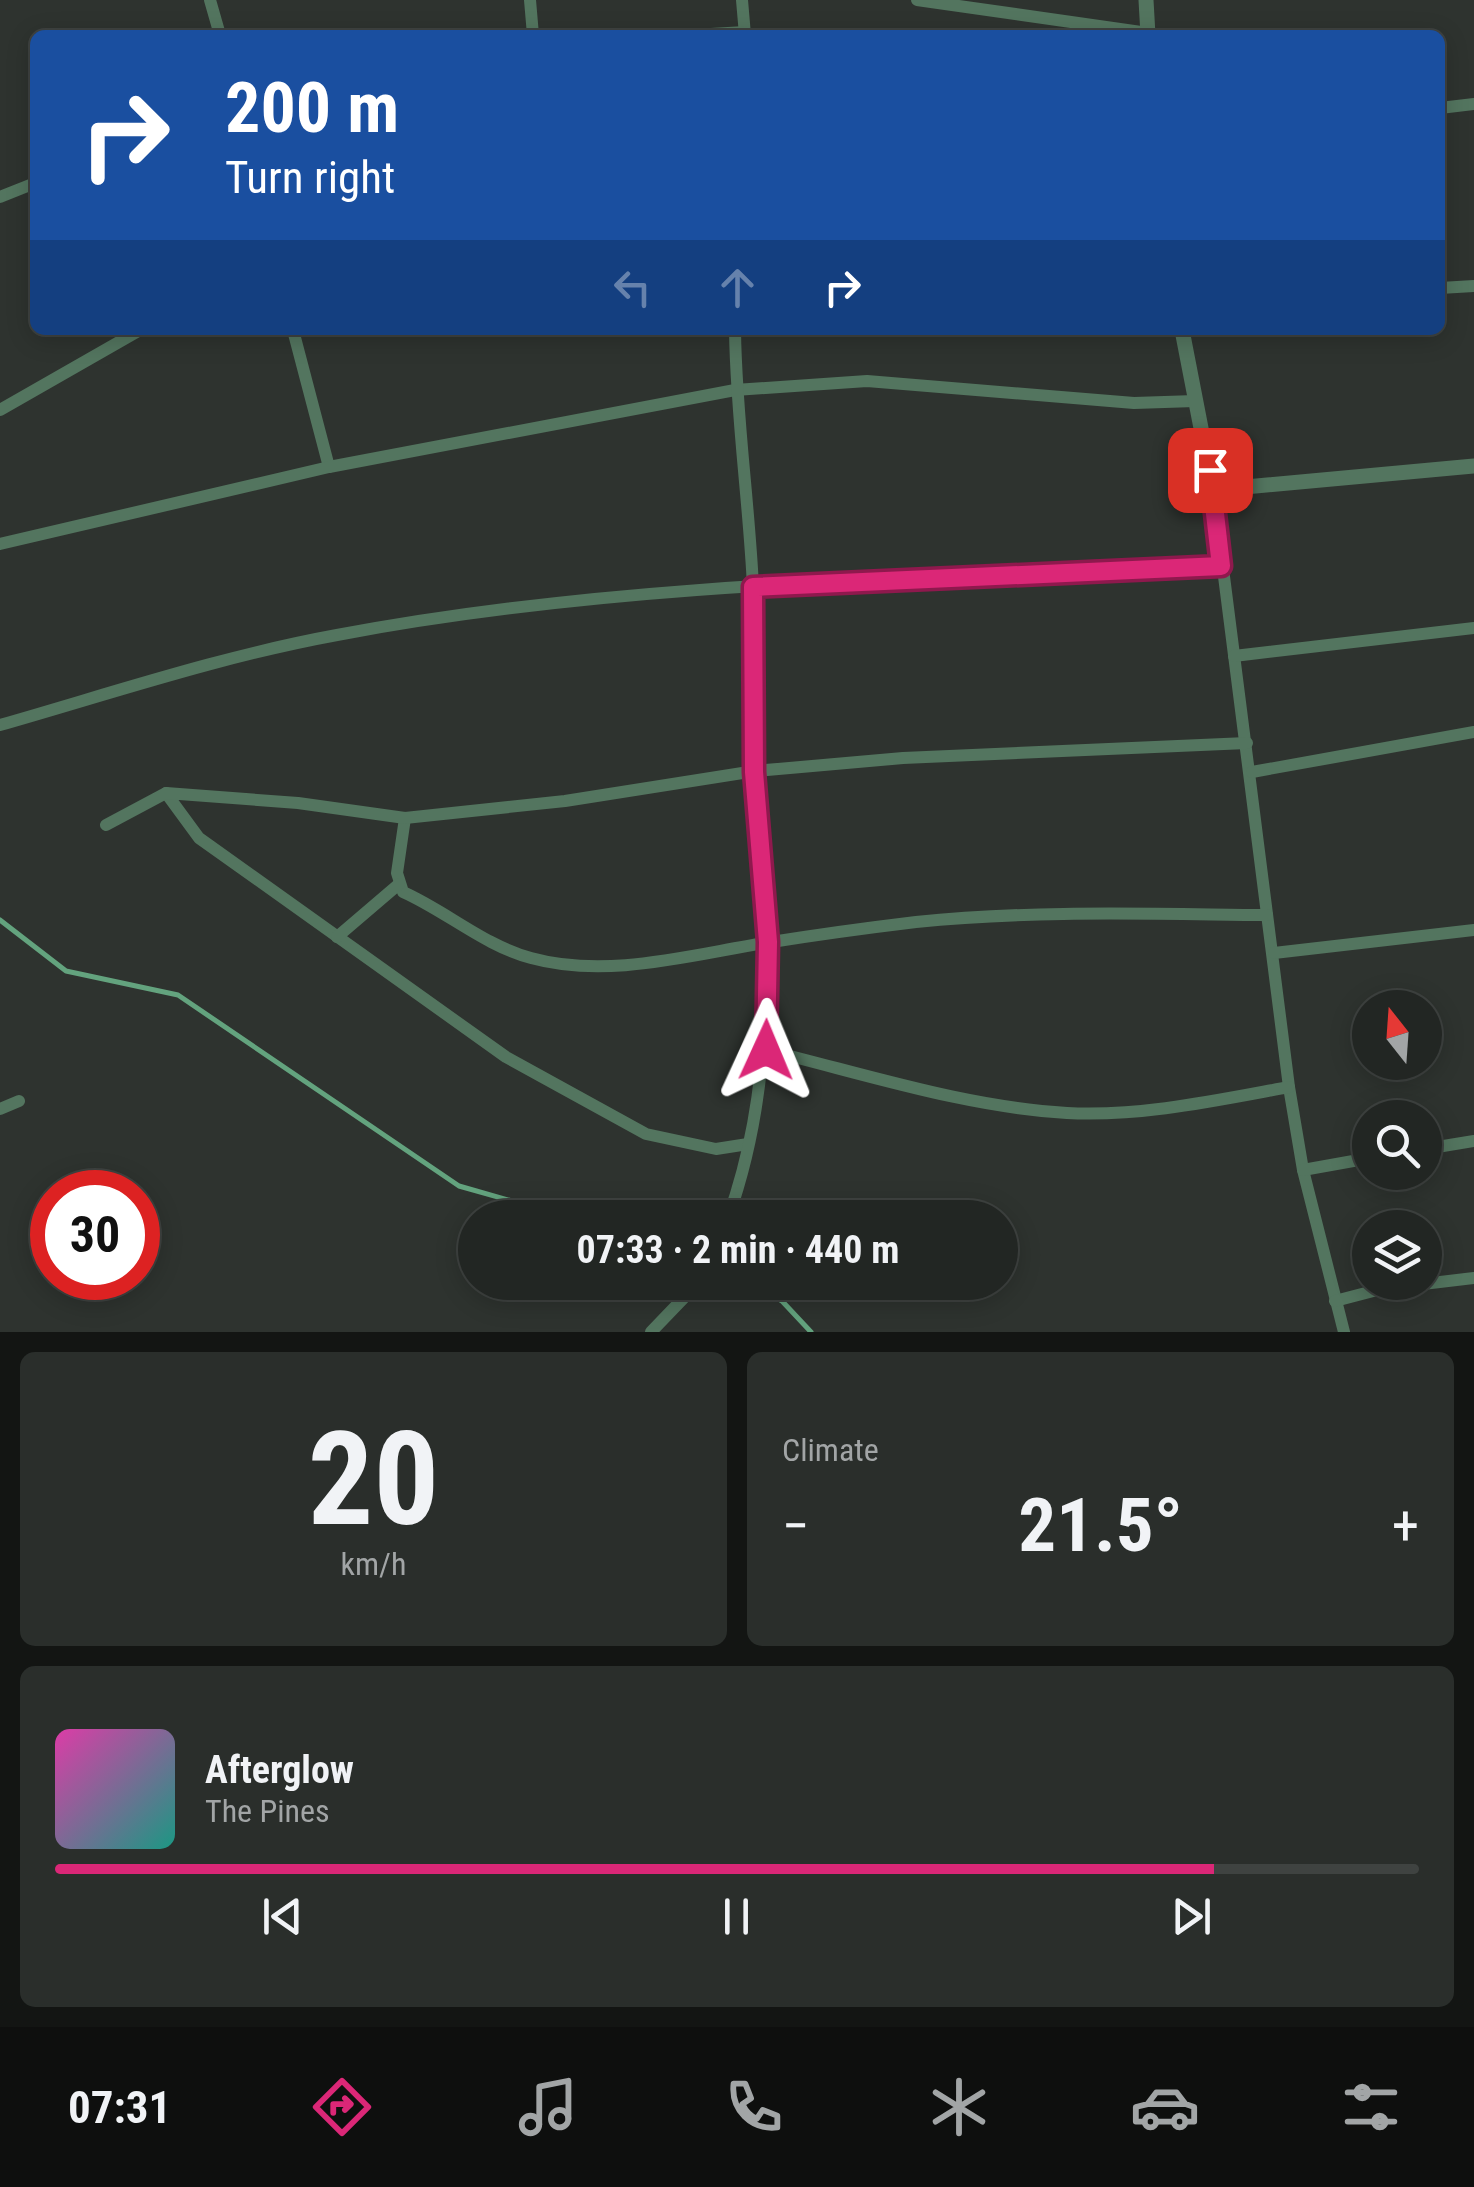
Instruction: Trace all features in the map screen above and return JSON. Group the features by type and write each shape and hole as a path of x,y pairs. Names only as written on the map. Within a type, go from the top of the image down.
{"street":[{"path":"210,0 219,30"},
{"path":"530,0 533,30"},
{"path":"742,0 745,30"},
{"path":"916,0 1121,30"},
{"path":"1146,0 1148,30"},
{"path":"1445,107 1474,104"},
{"path":"0,197 30,184"},
{"path":"1445,288 1474,286"},
{"path":"0,410 131,335"},
{"path":"294,335 329,467"},
{"path":"733,1200 766,1050 768,942 754,772 753,587 735,335"},
{"path":"1183,335 1213,490 1252,772 1289,1086 1303,1170 1344,1332"},
{"path":"0,544 329,467 736,390 868,381 1134,403 1195,401"},
{"path":"1213,490 1474,466"},
{"path":"0,725 203,663 338,634 564,603 753,587 1221,566"},
{"path":"1234,656 1474,628"},
{"path":"1252,772 1474,732"},
{"path":"106,826 166,793 280,801 405,818 566,800 754,772 903,758 1247,743"},
{"path":"166,793 199,838 506,1057 646,1134 716,1149 748,1144"},
{"path":"405,818 399,884 403,892 531,958 578,965 649,963 918,922 1024,916 1266,915"},
{"path":"336,937 399,884"},
{"path":"1274,954 1474,930"},
{"path":"766,1050 996,1106 1071,1113 1214,1101 1289,1086"},
{"path":"0,1109 18,1101"},
{"path":"1442,1146 1474,1141"},
{"path":"1303,1170 1352,1161"},
{"path":"1336,1302 1381,1289 1474,1278"},
{"path":"652,1332 682,1300"}],"waterway":[{"path":"0,920 66,971 178,995 459,1186 508,1200"},
{"path":"780,1300 811,1332"}],"route":[{"path":"766,1050 768,942 754,772 753,587 1221,566 1210,470"}]}
